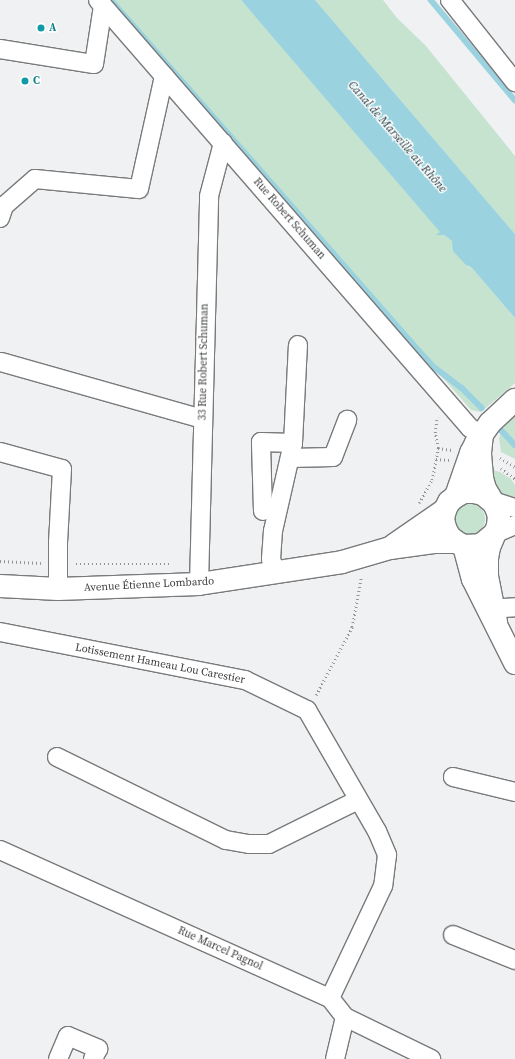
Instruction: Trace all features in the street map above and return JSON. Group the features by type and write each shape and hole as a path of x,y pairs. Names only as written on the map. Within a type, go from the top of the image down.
{"main road":[{"path":"515,400 490,423 471,452 443,519 449,536 460,544 474,579 493,613 515,663"},
{"path":"482,434 480,452 481,471 485,489 490,500"},
{"path":"450,503 464,492 474,492 483,494 496,507 498,526 489,547 487,570 493,613"},
{"name":"Avenue Étienne Lombardo","path":"390,548 450,503"},
{"path":"460,544 481,545 494,534"},
{"name":"Avenue Étienne Lombardo","path":"0,586 58,589 199,584 342,562 390,548 434,542 460,544"}],"street":[{"path":"450,0 515,82"},
{"path":"0,49 94,64 100,3"},
{"name":"Rue Robert Schuman","path":"100,3 470,428 482,434"},
{"path":"0,218 4,206 35,179 139,190 164,76"},
{"name":"33 Rue Robert Schuman","path":"199,584 208,196 223,143"},
{"path":"276,573 271,559 273,531 291,450 298,345"},
{"path":"1,362 202,419"},
{"path":"262,512 261,442 291,450 333,457 347,420"},
{"path":"0,452 62,469 58,542 58,589"},
{"path":"490,500 515,508"},
{"path":"494,534 515,525"},
{"path":"493,613 515,607"},
{"name":"Lotissement Hameau Lou Carestier","path":"0,632 245,680 308,710"},
{"path":"308,710 377,831 386,855 383,886 330,998"},
{"path":"57,758 226,840 249,844 269,844 358,800"},
{"path":"453,776 515,792"},
{"name":"Rue Marcel Pagnol","path":"0,850 330,998 346,1017 431,1059"},
{"path":"453,934 515,960"},
{"path":"335,1059 346,1017"},
{"path":"58,1059 68,1036 98,1049 93,1059"}],"path":[{"path":"308,710 352,627 361,578"}],"green space":[{"path":"112,0 241,0 441,232 437,235 444,235 452,241 468,267 472,268 515,318 515,383 481,412 471,410"},
{"path":"315,0 383,0 397,18 426,46 515,156 515,234"},
{"path":"515,416 515,459 501,452 499,438 503,427"},
{"path":"489,469 500,472 511,479 515,485 515,501 505,498 496,490"},
{"path":"469,503 475,504 482,510 485,519 484,525 478,532 469,535 463,534 456,528 453,519 454,513 460,506"}],"water":[{"name":"Canal de Marseille au Rhône","path":"241,0 315,0 515,234 515,318 472,268 466,265 453,251 452,241 444,235 436,235 440,232"}],"waterway":[{"path":"111,0 413,344 434,367 462,388 482,408"},
{"path":"431,0 515,100"},
{"path":"502,431 515,445"}],"place":[{"name":"A","path":"41,28"},
{"name":"C","path":"25,81"}]}
